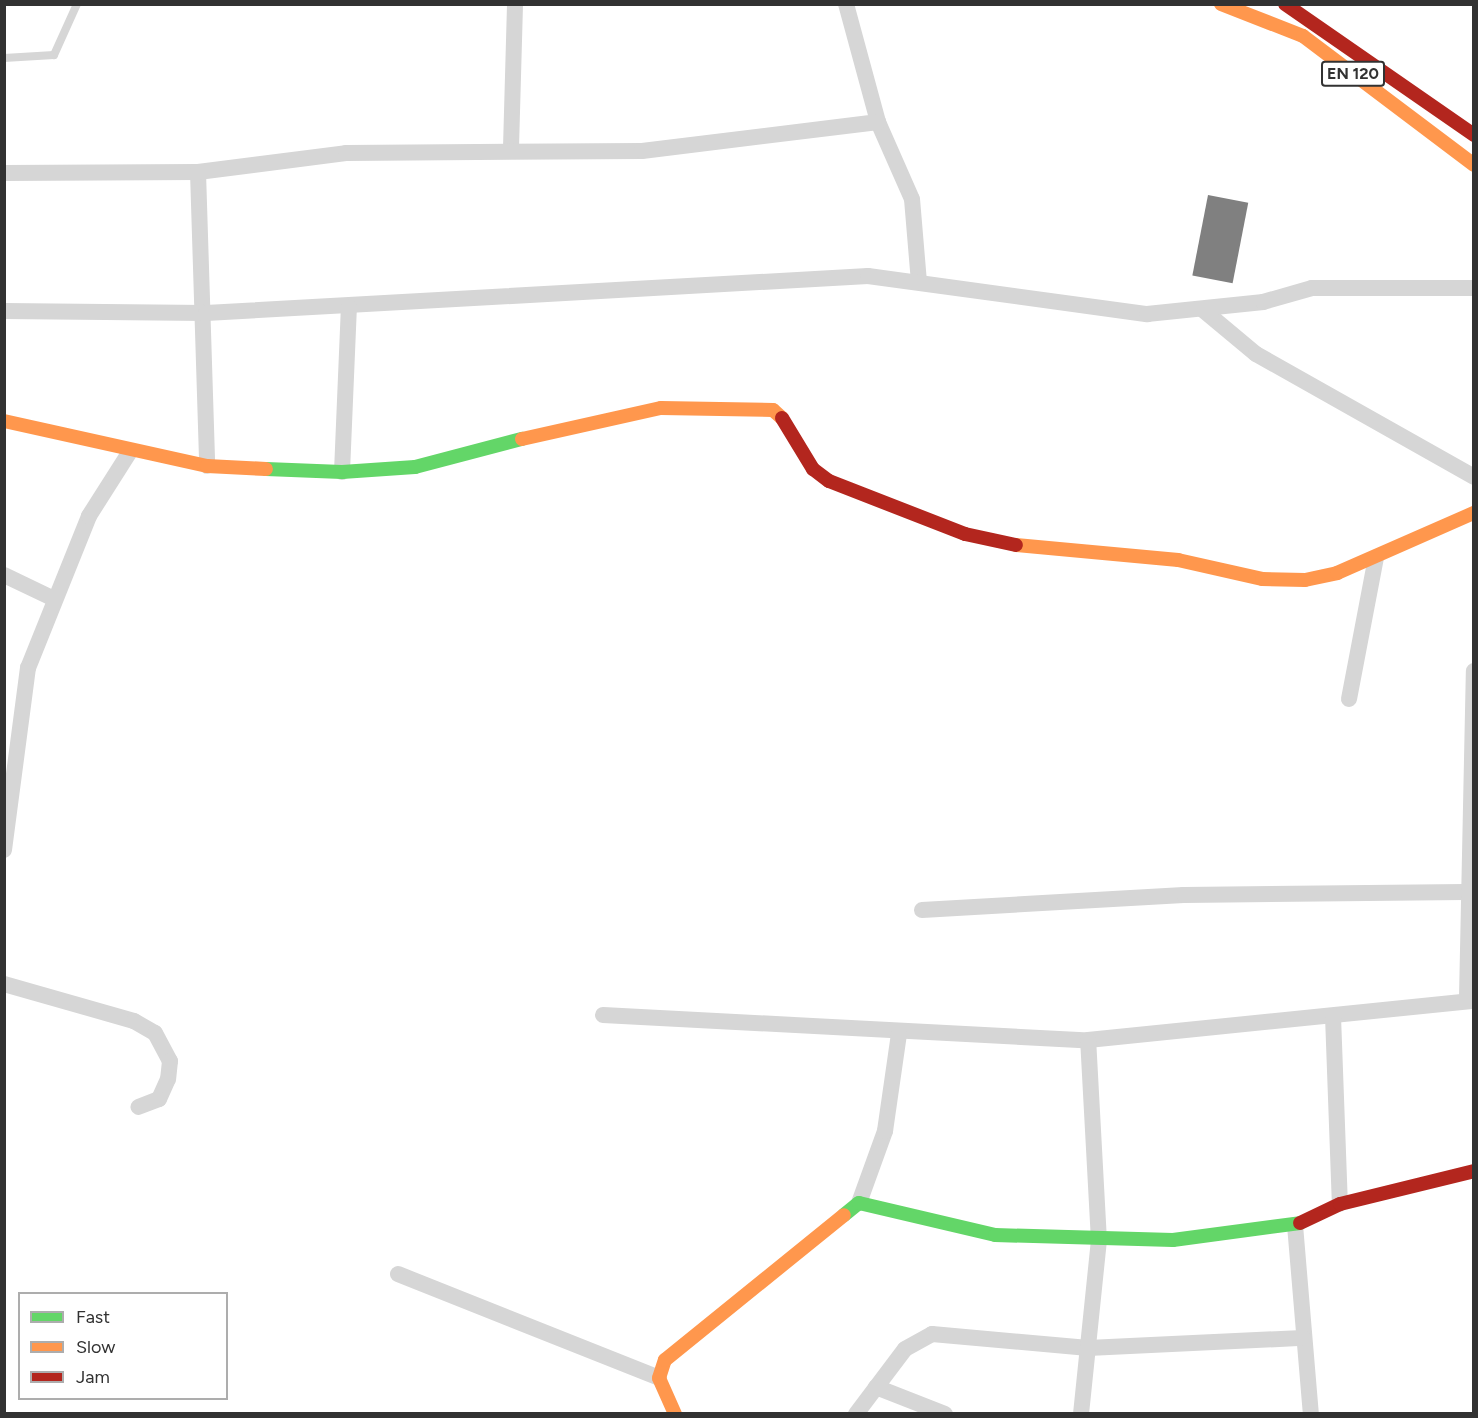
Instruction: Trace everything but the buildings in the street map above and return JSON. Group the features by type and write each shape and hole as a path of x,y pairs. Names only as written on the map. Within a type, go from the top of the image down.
{"street":[{"path":"511,148 515,4"},
{"path":"846,4 878,122 912,199 919,282"},
{"name":"EN 120","path":"1221,4 1303,36 1473,165"},
{"name":"EN 120","path":"1285,4 1473,135"},
{"path":"4,173 198,172 346,153 511,148 642,151 878,122"},
{"path":"198,172 206,313 207,466"},
{"path":"4,311 206,313 350,307 868,276 1147,314 1263,302 1312,288 1473,288"},
{"path":"342,472 350,307"},
{"path":"1202,309 1256,354 1473,477"},
{"path":"4,421 129,453 207,466 342,472 415,467 618,413 752,408 772,410 787,423 813,469 829,481 965,534 1023,547 1178,560 1262,579 1305,580 1376,558 1473,513"},
{"path":"4,850 28,668 52,598 98,500 129,453"},
{"path":"1349,699 1376,558"},
{"path":"4,575 52,598"},
{"path":"603,1015 900,1034 1088,1040 1333,1016 1470,999 1465,892 1473,671"},
{"path":"922,910 1184,896 1465,892"},
{"path":"4,984 134,1021 155,1033 170,1061 168,1079 159,1100 138,1107"},
{"path":"1333,1016 1340,1204"},
{"path":"675,1413 659,1378 665,1360 859,1203 887,1122 900,1034"},
{"path":"1081,1413 1100,1241 1088,1040"},
{"path":"859,1203 892,1206 995,1235 1100,1241 1232,1236 1294,1225 1340,1204 1473,1171"},
{"path":"1294,1225 1311,1413"},
{"path":"398,1274 659,1378"},
{"path":"856,1413 905,1349 932,1334 1088,1348 1303,1338"},
{"path":"876,1387 945,1413"}],"lane":[{"path":"4,58 54,55 77,4"}],"traffic: fast":[{"path":"266,469 342,472 415,467 522,439"},
{"path":"844,1215 859,1203 995,1235 1173,1240 1300,1223"}],"traffic: slow":[{"path":"1221,4 1303,36 1474,165"},
{"path":"522,439 661,408 773,410 782,418"},
{"path":"4,421 207,466 266,469"},
{"path":"1016,545 1178,560 1262,579 1305,580 1337,573 1474,513"},
{"path":"675,1414 659,1378 665,1360 844,1215"}],"traffic: jam":[{"path":"1285,4 1474,135"},
{"path":"782,418 813,469 829,481 965,534 1016,545"},
{"path":"1300,1223 1340,1204 1474,1171"}]}
